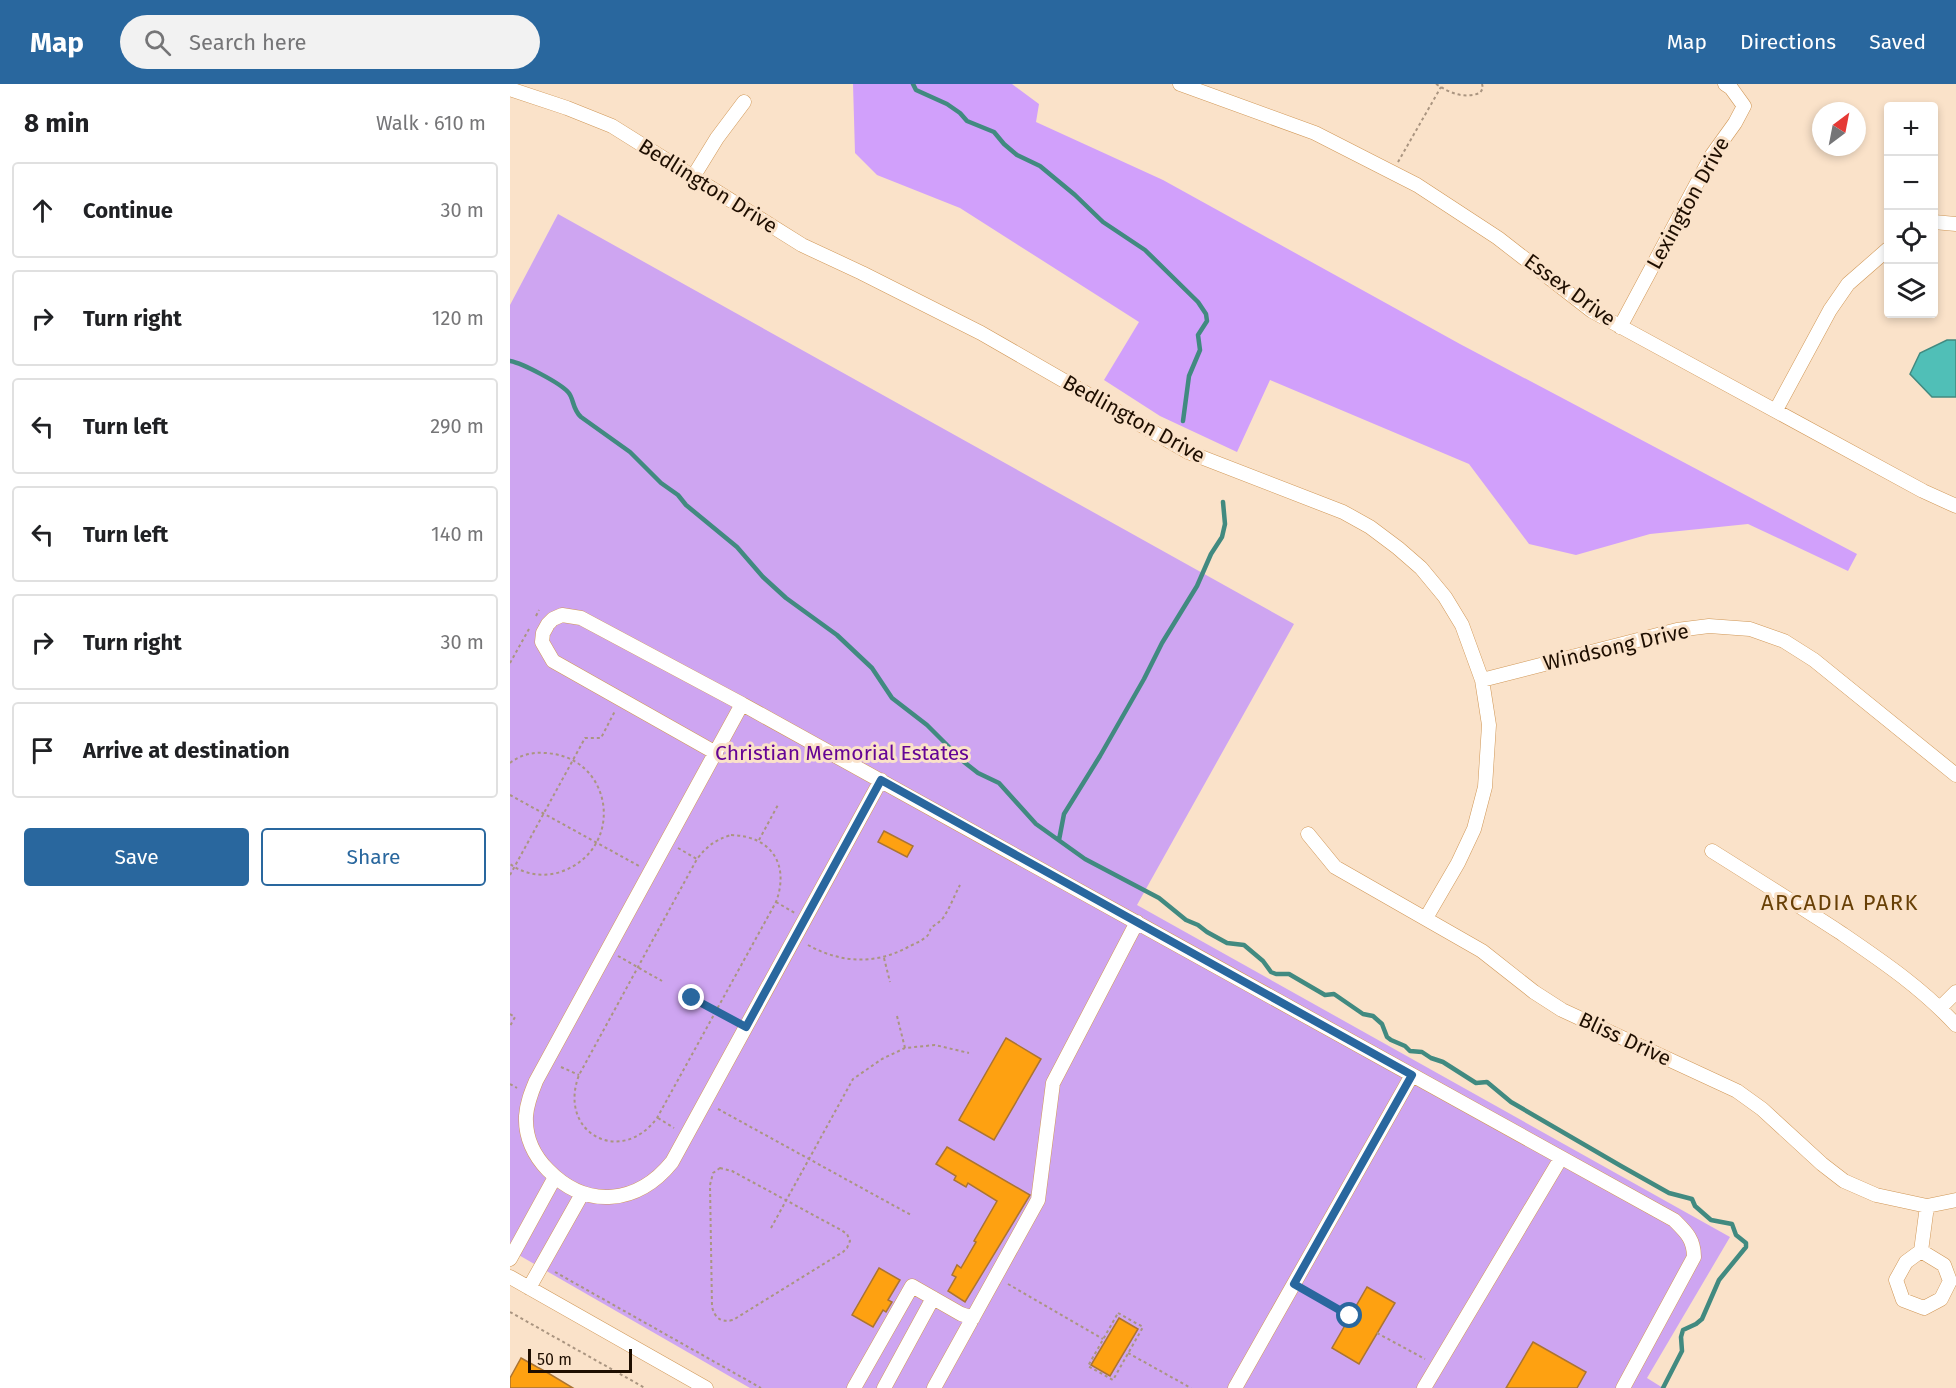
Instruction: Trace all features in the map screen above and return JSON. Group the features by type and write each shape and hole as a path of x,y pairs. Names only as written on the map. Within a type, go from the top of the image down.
{"street":[{"name":"Essex Drive","path":"1180,84 1315,133 1393,172 1498,237 1592,311 1923,491 1956,506"},
{"name":"Lexington Drive","path":"1620,327 1712,155 1744,106 1731,88 1725,84"},
{"name":"Bedlington Drive","path":"510,89 537,91 612,126 802,245 981,333 1188,452 1343,512 1370,527 1398,548 1420,568 1445,597 1462,625 1482,680 1489,726 1485,787 1474,829 1458,863 1426,918"},
{"path":"693,177 717,138 744,102"},
{"path":"1938,222 1956,224"},
{"path":"1776,410 1830,310 1848,284 1884,252"},
{"path":"716,753 553,662 542,642 543,633 553,619 562,615 581,618 742,704 1674,1220 1689,1234 1694,1246 1694,1257 1623,1388"},
{"name":"Windsong Drive","path":"1482,680 1677,630 1709,626 1750,629 1784,641 1814,660 1956,775"},
{"path":"742,704 547,1060 528,1100 526,1117 528,1136 534,1151 543,1165 568,1188 582,1194 600,1197 633,1193 648,1186 661,1176 672,1162 881,780"},
{"name":"Bliss Drive","path":"1308,834 1335,867 1482,951 1534,992 1562,1010 1737,1091 1762,1109 1844,1181 1876,1195 1927,1206 1956,1200"},
{"path":"1712,850 1873,955 1912,983 1956,1025"},
{"path":"934,1388 1038,1200 1053,1083 1137,922"},
{"path":"1940,1008 1956,992"},
{"path":"1235,1388 1412,1075"},
{"path":"1424,1388 1561,1158"},
{"path":"510,1258 555,1177"},
{"path":"529,1288 582,1194"},
{"path":"1921,1251 1927,1206"},
{"path":"510,1278 706,1388"},
{"path":"854,1388 912,1286 961,1314 973,1318"},
{"path":"884,1388 933,1298"}],"path":[{"path":"1436,84 1455,94 1470,97 1480,93 1483,88 1482,84"},
{"path":"1393,172 1441,87"},
{"path":"534,620 539,610"},
{"path":"510,663 529,629"},
{"path":"510,875 585,738 601,738 621,700"},
{"path":"510,763 517,758 536,752 557,753 573,760 592,775 602,794 605,814 597,843 591,853 575,866 556,874 536,875 510,864"},
{"path":"510,795 650,872"},
{"path":"759,840 779,803"},
{"path":"731,835 759,840 774,855 782,874 781,889 776,902 649,1129 638,1137 624,1142 597,1137 585,1128 577,1116 573,1103 574,1089 697,859 711,843 731,835"},
{"path":"667,842 697,859"},
{"path":"795,938 821,952 842,958 858,960 884,958 898,953 928,935 930,928 942,920 960,885"},
{"path":"776,902 805,919"},
{"path":"607,951 662,981"},
{"path":"884,958 890,982"},
{"path":"692,998 746,1027"},
{"path":"510,1014 515,1017 510,1026"},
{"path":"897,1016 905,1048"},
{"path":"771,1228 853,1079 882,1059 905,1048 935,1045 969,1053"},
{"path":"547,1060 579,1076"},
{"path":"705,1102 910,1215"},
{"path":"657,1118 686,1136"},
{"path":"728,1169 786,1200 847,1234 850,1241 848,1248 733,1320 726,1322 719,1320 712,1307 711,1176 716,1170 728,1169"},
{"path":"542,1264 761,1388"},
{"path":"995,1277 1103,1339"},
{"path":"1294,1284 1350,1316"},
{"path":"510,1312 645,1388"},
{"path":"1118,1313 1143,1327 1128,1353 1113,1380 1088,1366 1118,1313"},
{"path":"1377,1333 1437,1366"},
{"path":"1128,1353 1191,1388"}],"green space":[{"name":"Christian Memorial Estates","path":"558,214 1294,624 1137,905 1730,1237 1647,1378 1663,1388 750,1388 510,1250 510,305"}],"shaded area":[{"path":"853,84 1012,84 1039,104 1036,122 1163,180 1460,344 1857,554 1848,571 1748,524 1650,534 1576,555 1529,544 1469,464 1270,380 1237,452 1160,416 1104,380 1139,322 960,208 877,175 855,153"}],"water":[{"path":"1947,340 1956,340 1956,397 1932,397 1910,374 1920,353"}],"building":[{"path":"884,831 913,846 907,857 878,842"},
{"path":"1006,1038 1041,1059 994,1140 959,1120"},
{"path":"947,1147 1030,1195 965,1302 948,1291 956,1277 952,1275 957,1265 961,1268 997,1201 968,1183 966,1187 954,1180 956,1176 936,1164"},
{"path":"879,1268 900,1280 888,1300 892,1302 886,1312 883,1310 873,1327 852,1315"},
{"path":"1367,1287 1395,1303 1359,1364 1332,1348"},
{"path":"1119,1318 1138,1329 1110,1376 1091,1365"},
{"path":"1533,1342 1586,1372 1577,1388 1506,1388"},
{"path":"521,1358 573,1388 510,1388 510,1378"}],"waterway":[{"path":"913,84 916,90 947,104 967,121 994,132 1017,155 1040,166 1103,222 1145,250 1198,302 1206,314 1207,321 1198,335 1200,350 1189,376 1183,421"},
{"path":"510,361 532,369 564,388 570,394 576,411 581,417 630,452 661,483 737,547 763,577 786,598 837,635 872,668 892,698 927,725 964,762 978,773 999,783 1036,824 1085,859 1159,898 1186,920 1227,943 1244,945 1263,961 1271,972 1289,974 1325,995 1334,994 1363,1014 1373,1016 1382,1024 1387,1037 1410,1051 1422,1052 1443,1062 1476,1083 1487,1082 1511,1102 1621,1166 1669,1193 1692,1199 1695,1206 1711,1220 1732,1224 1736,1235 1746,1243 1746,1247 1719,1280 1702,1319 1683,1330 1682,1351 1663,1388"},
{"path":"1059,840 1064,814 1144,679 1222,537 1225,524 1223,502"}],"district":[{"name":"ARCADIA PARK","path":"1840,902"}],"route":[{"path":"692,998 746,1027 881,780 1412,1075 1294,1284 1350,1316"}]}
